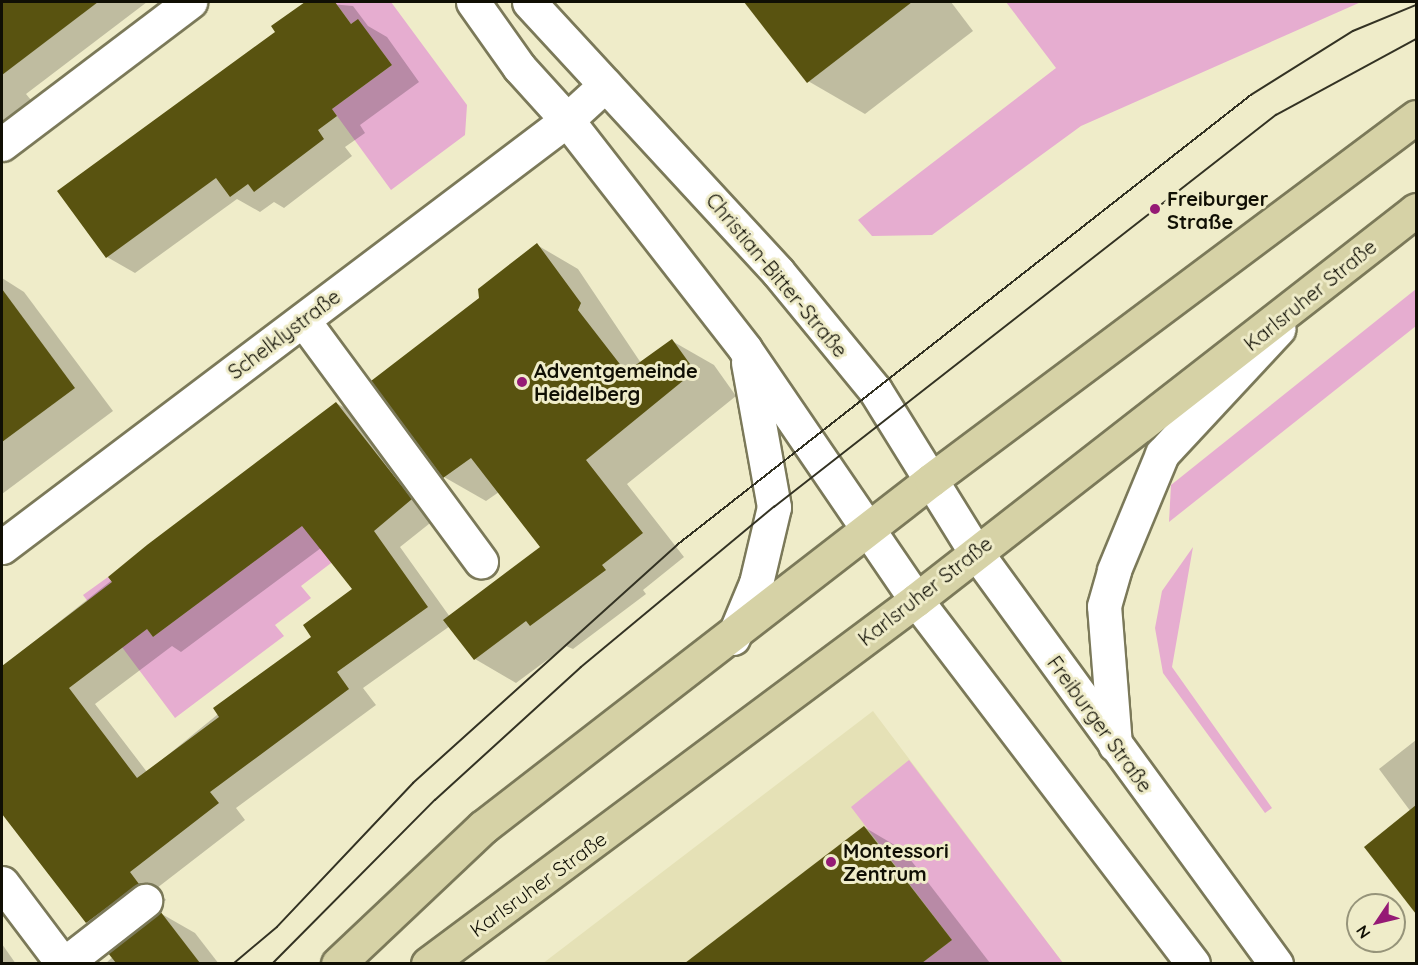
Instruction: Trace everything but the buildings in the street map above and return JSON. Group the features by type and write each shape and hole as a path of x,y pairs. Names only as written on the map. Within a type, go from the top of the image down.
{"main road":[{"path":"338,963 483,826 733,639 931,480 1416,117"},
{"name":"Karlsruher Straße","path":"428,963 916,600 975,551 1307,298 1416,210"}],"street":[{"path":"2,144 190,2"},
{"path":"473,2 519,67 567,120 745,349 916,600 1193,963"},
{"name":"Christian-Bitter-Straße","path":"529,2 778,272 875,390 931,480"},
{"path":"567,120 605,85"},
{"name":"Schelklystraße","path":"2,547 567,120"},
{"path":"1115,747 1104,606 1162,454 1307,298"},
{"path":"303,320 481,561"},
{"path":"733,639 756,583 774,507 745,349"},
{"name":"Freiburger Straße","path":"931,480 975,551 1115,747 1276,963"},
{"path":"2,883 63,963 145,901"}],"shaded area":[{"path":"335,2 391,2 467,105 465,135 391,190 332,109 392,65 358,20 351,24"},
{"path":"1006,2 1361,2 1081,126 932,235 872,236 858,220 1056,68"},
{"path":"1416,289 1416,326 1169,522 1171,485"},
{"path":"349,490 377,528 301,586 311,598 275,625 284,636 175,718 83,595 108,577 153,637"},
{"path":"1193,547 1172,667 1272,808 1265,813 1163,673 1155,628 1162,591"},
{"name":"Montessori Zentrum","path":"873,711 1063,963 542,964"},
{"path":"909,760 1063,963 922,963 952,940 851,807"}],"tram line":[{"path":"233,964 277,927 413,783 677,545 1251,95 1353,31 1416,5"},
{"path":"272,964 435,800 581,667 774,507 1276,115 1416,39"}],"place":[{"name":"Freiburger Straße","path":"1155,209"},
{"name":"Adventgemeinde Heidelberg","path":"522,382"},
{"name":"Montessori Zentrum","path":"831,862"}]}
